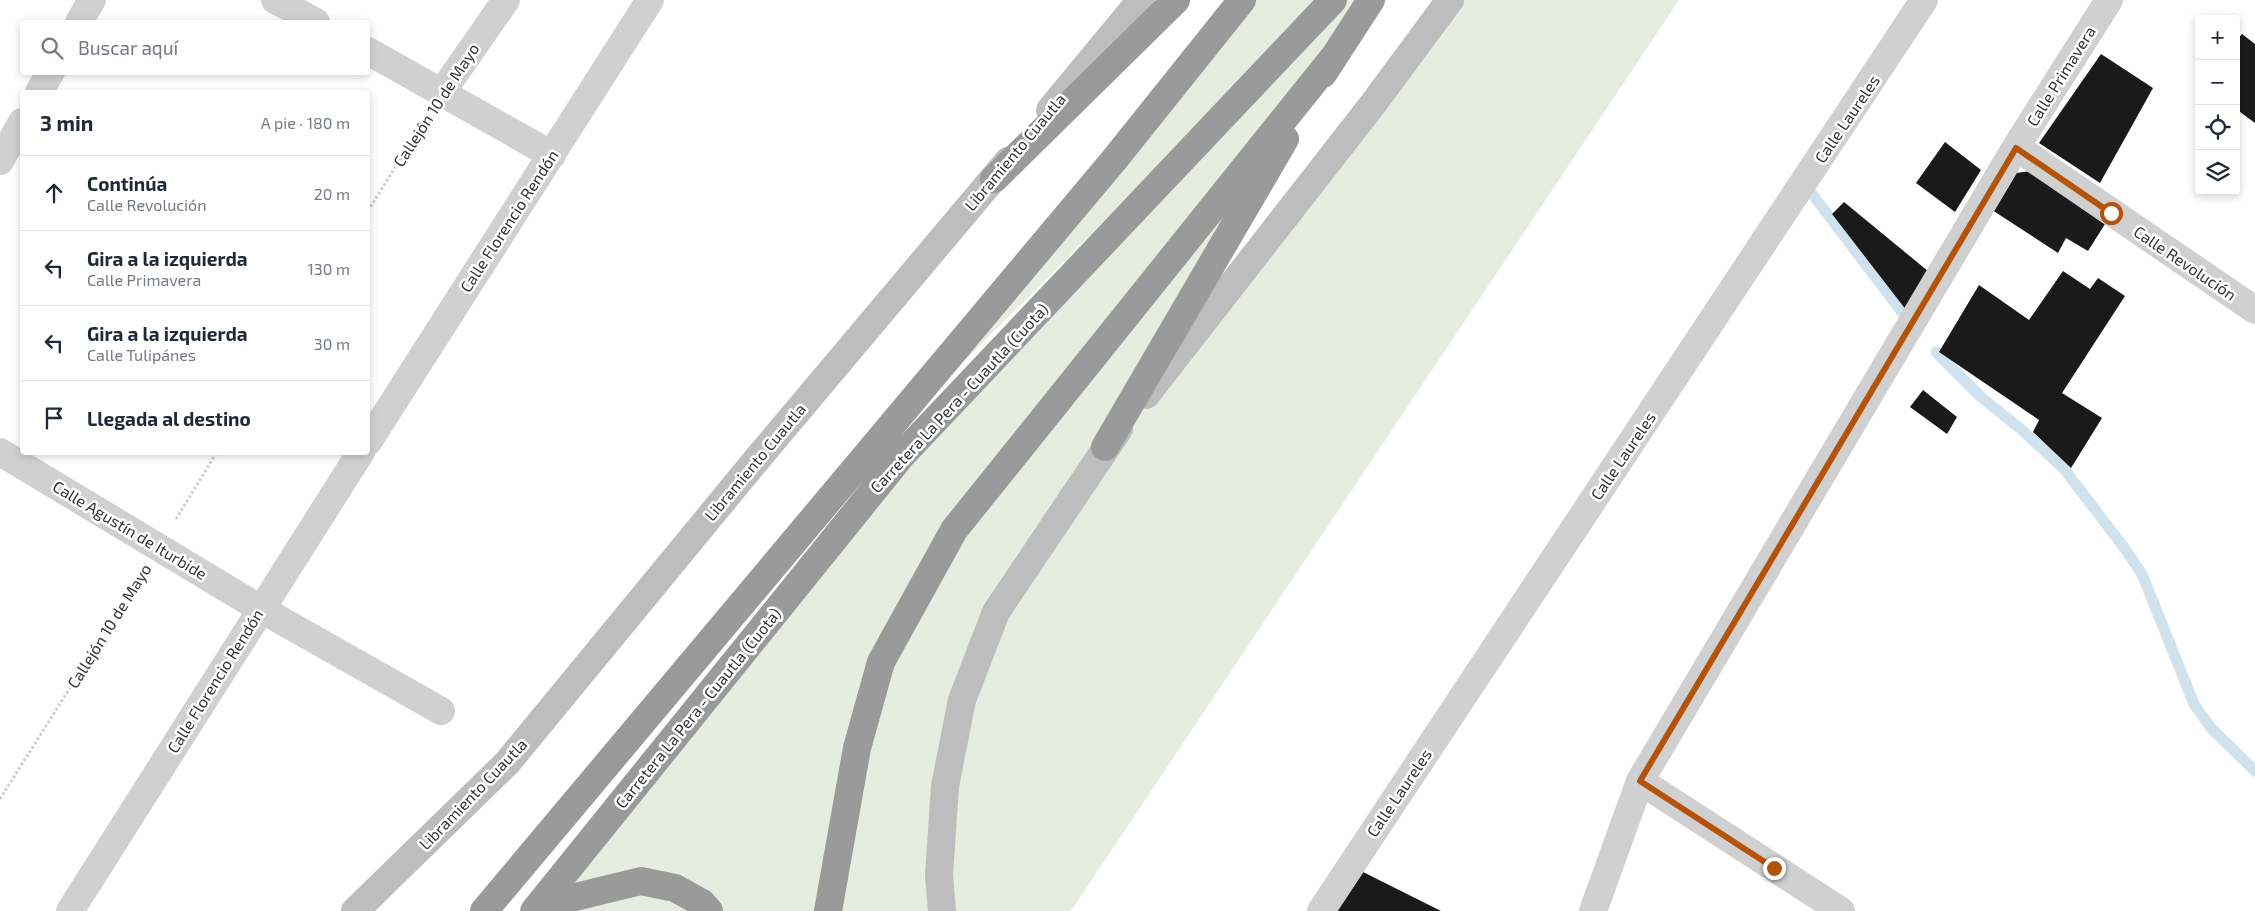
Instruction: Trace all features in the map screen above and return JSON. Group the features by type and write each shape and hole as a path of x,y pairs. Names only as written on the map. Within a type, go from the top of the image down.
{"highway":[{"path":"994,179 1176,0"},
{"name":"Carretera La Pera - Cuautla (Cuota)","path":"484,911 1114,160 1242,0"},
{"name":"Carretera La Pera - Cuautla (Cuota)","path":"536,908 902,455 1333,0"},
{"path":"1105,447 1333,58 1371,0"},
{"path":"828,911 857,748 880,662 954,530 1333,58"},
{"path":"536,908 641,881 675,888 702,903 709,911"}],"main road":[{"name":"Libramiento Cuautla","path":"354,911 507,764 758,458 994,179 1141,0"},
{"path":"942,911 939,875 945,786 962,700 996,612 1105,447 1367,112 1450,0"}],"street":[{"path":"80,20 92,0"},
{"path":"275,0 312,20"},
{"name":"Callejón 10 de Mayo","path":"442,92 506,0"},
{"name":"Calle Florencio Rendón","path":"370,439 650,0"},
{"name":"Calle Laureles","path":"1321,911 1924,0"},
{"name":"Calle Primavera","path":"1594,911 1640,781 2016,148 2109,0"},
{"path":"370,52 552,155"},
{"path":"40,90 49,75"},
{"path":"0,161 20,126"},
{"name":"Calle Revolución","path":"2016,148 2255,310"},
{"name":"Calle Agustín de Iturbide","path":"0,452 260,608 441,711"},
{"name":"Calle Florencio Rendón","path":"70,911 260,608 359,455"},
{"path":"1640,781 1841,911"}],"path":[{"name":"Callejón 10 de Mayo","path":"370,209 442,92"},
{"name":"Callejón 10 de Mayo","path":"0,799 215,455"}],"shaded area":[{"path":"1242,0 1326,0 923,402"},
{"path":"1338,0 1365,0 957,703 937,911 540,911 902,455"},
{"path":"1441,0 1679,0 1071,911 942,911 962,700 1105,447"}],"building":[{"path":"2242,34 2255,44 2255,123 2240,112 2240,36"},
{"path":"2101,54 2153,88 2100,183 2039,143"},
{"path":"1945,142 1981,170 1955,212 1916,183"},
{"path":"2031,171 2105,224 2088,251 2066,238 2058,253 1992,210 2016,173"},
{"path":"1844,202 1934,276 1910,315 1832,214"},
{"path":"2063,271 2090,289 2098,278 2125,296 2062,393 2102,418 2071,468 2033,432 2039,420 1939,352 1979,285 2029,320"},
{"path":"1923,390 1957,417 1947,434 1910,407"},
{"path":"1351,866 1441,911 1325,911"}],"waterway":[{"path":"1813,195 1911,324"},
{"path":"1936,352 1981,397 2022,430 2064,469 2123,546 2142,574 2194,704 2211,728 2255,771"}],"route":[{"path":"1774,868 1640,781 2016,148 2111,213"}]}
